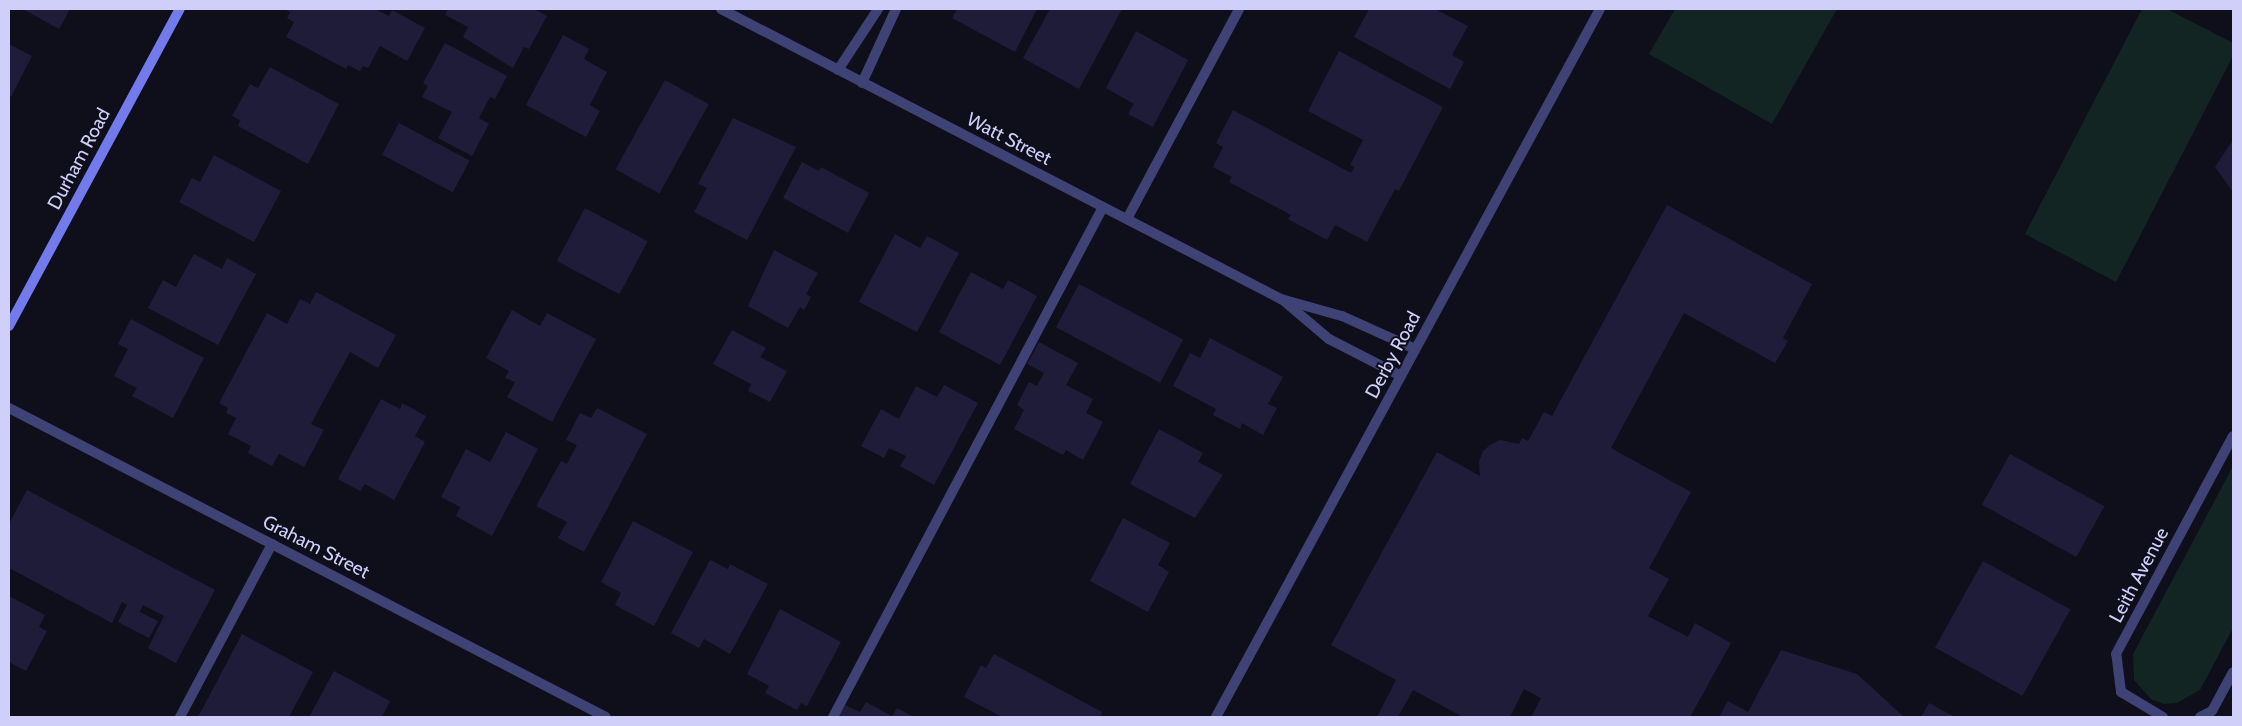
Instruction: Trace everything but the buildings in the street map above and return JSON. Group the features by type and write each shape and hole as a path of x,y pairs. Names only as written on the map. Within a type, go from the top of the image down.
{"main road":[{"name":"Durham Road","path":"9,326 180,9"}],"street":[{"name":"Watt Street","path":"721,9 1281,299 1342,316 1415,349"},
{"path":"838,70 878,9"},
{"path":"862,83 896,9"},
{"path":"1127,219 1239,9"},
{"name":"Derby Road","path":"1216,717 1600,9"},
{"path":"834,717 1103,207"},
{"name":"Watt Street","path":"1281,299 1329,339 1401,376"},
{"name":"Graham Street","path":"9,408 606,717"},
{"name":"Leith Avenue","path":"2163,717 2120,692 2116,654 2233,436"},
{"path":"180,717 272,544"},
{"path":"2200,717 2212,711 2233,672"}],"green space":[{"path":"1675,9 1837,9 1772,124 1649,54"},
{"path":"2142,9 2167,9 2233,43 2233,56 2116,282 2025,234"},
{"path":"2233,466 2233,628 2200,690 2177,703 2164,704 2151,699 2134,680 2133,654"}]}
